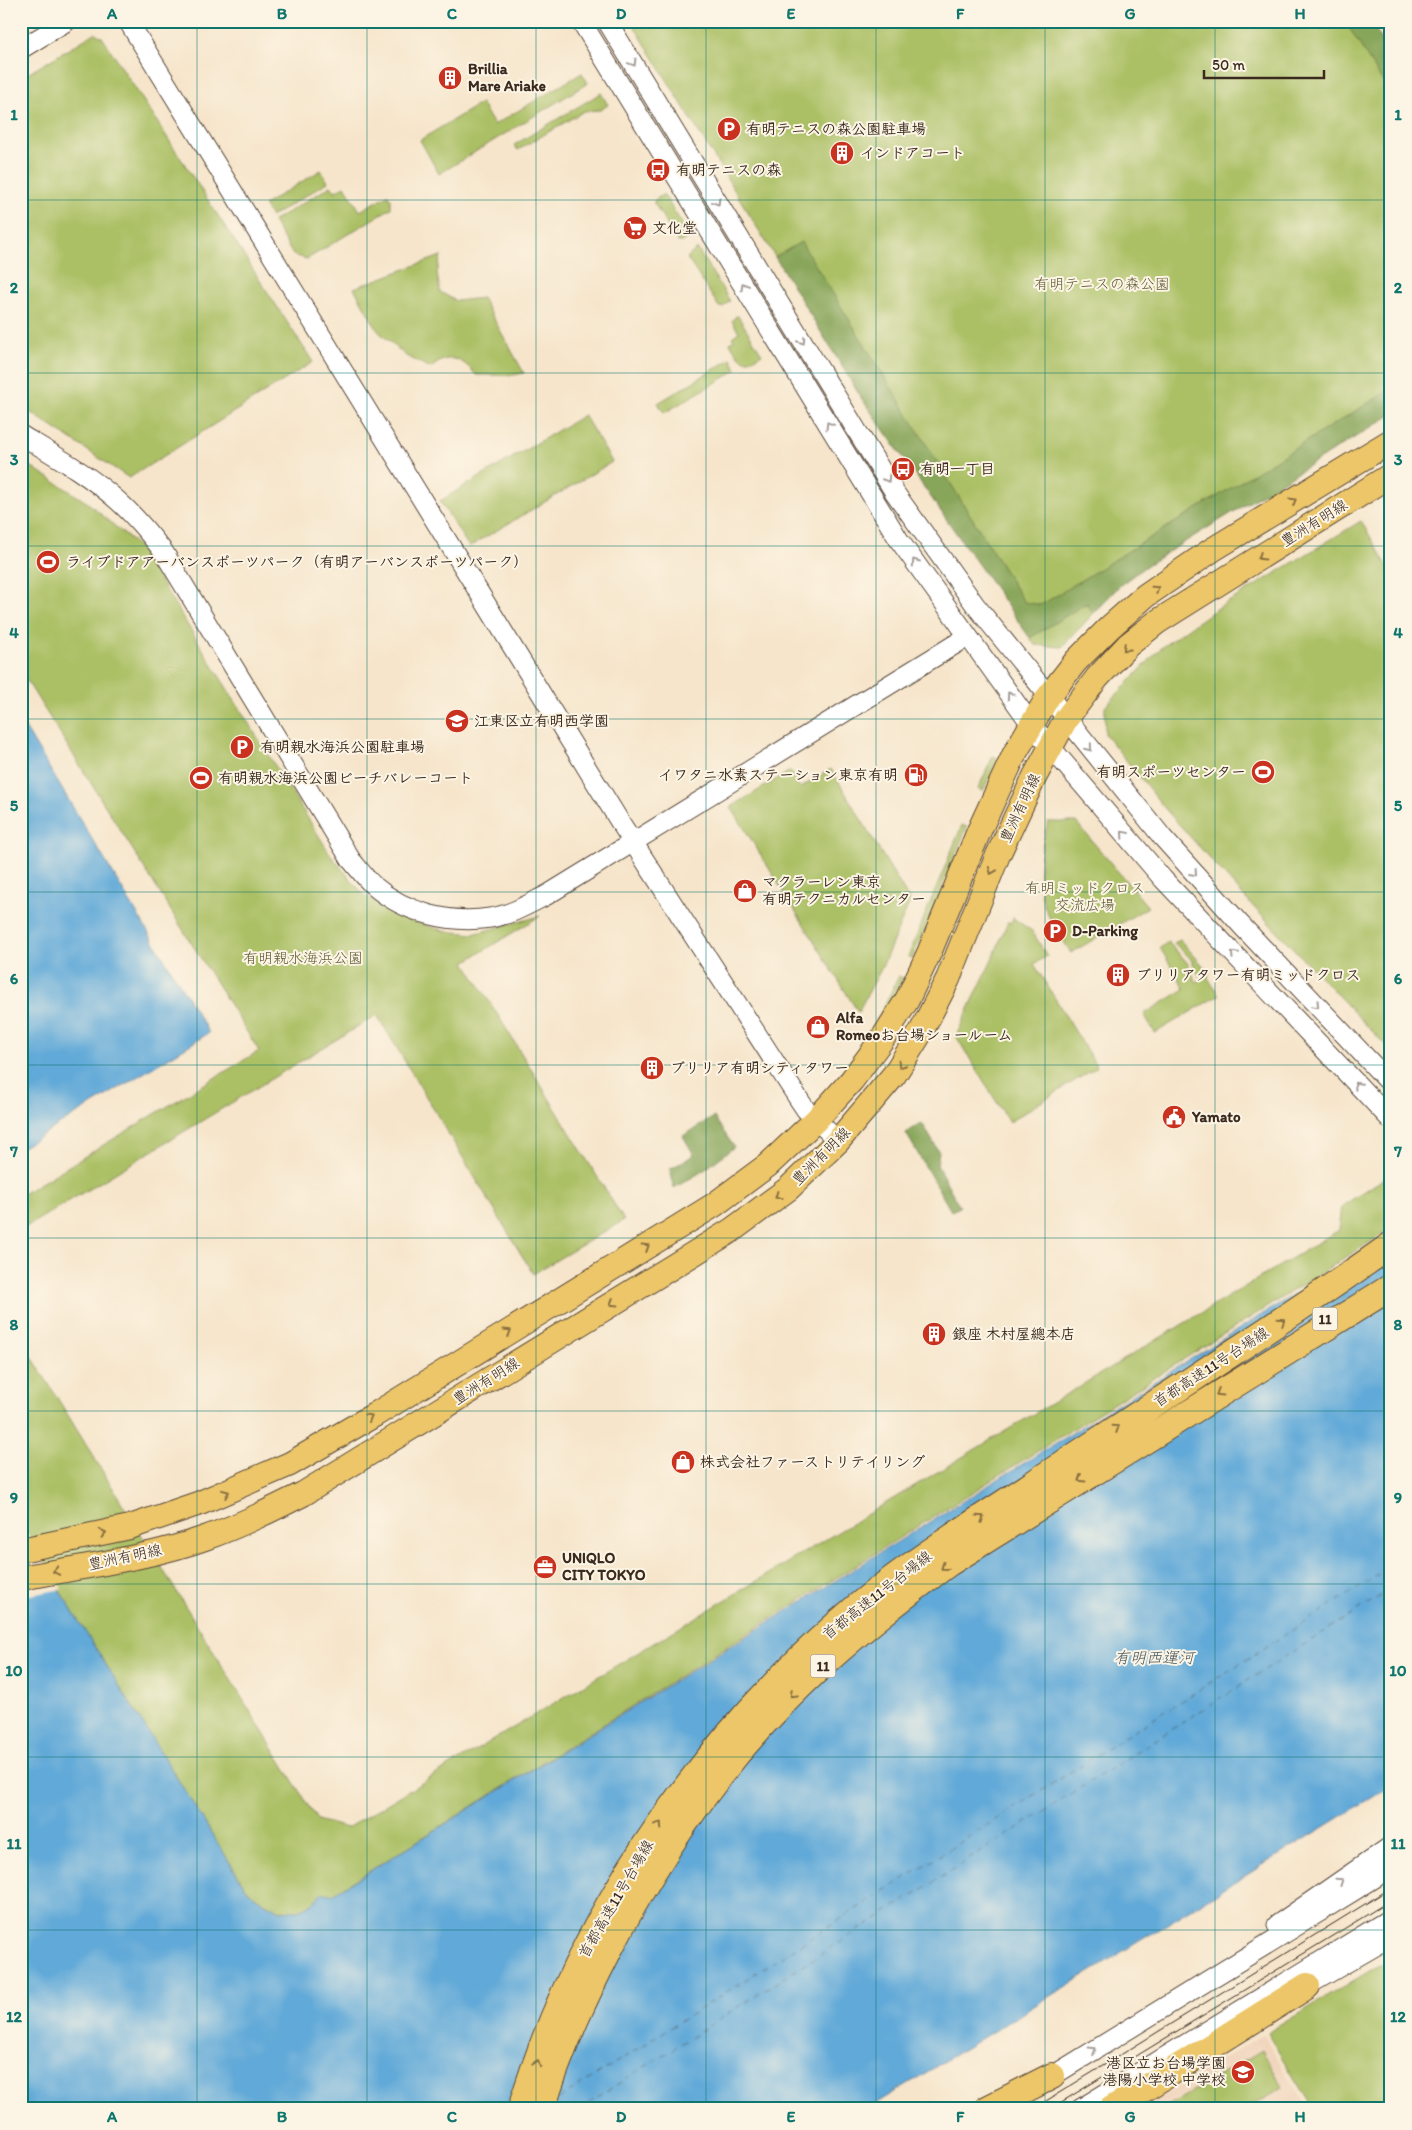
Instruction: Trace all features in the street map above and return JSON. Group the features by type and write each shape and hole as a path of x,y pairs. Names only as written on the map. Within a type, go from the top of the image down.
{"highway":[{"name":"11","path":"1304,1307 1391,1235"},
{"name":"11","path":"1304,1307 1391,1246"},
{"name":"11","path":"1260,1367 1391,1271"},
{"name":"11","path":"1260,1367 1391,1287"},
{"name":"首都高速11号台場線","path":"521,2109 555,2014 590,1941 618,1890 671,1807 701,1766 768,1690 840,1621 904,1571 1115,1429 1304,1307"},
{"name":"首都高速11号台場線","path":"542,2109 574,2023 612,1942 637,1899 664,1854 718,1778 782,1705 853,1638 901,1598 949,1563 1260,1367"},
{"path":"1095,2106 1307,1986"},
{"path":"987,2109 1052,2076"}],"main road":[{"name":"豊洲有明線","path":"21,1550 130,1527 200,1503 290,1464 376,1414 714,1205 768,1165 816,1120 852,1080 883,1038 907,1000 929,953 998,787 1031,724 1048,697 1076,661 1144,596 1212,550 1391,441"},
{"name":"豊洲有明線","path":"21,1578 138,1555 204,1538 261,1516 303,1494 732,1230 788,1189 838,1141 894,1075 921,1032 948,979 998,855 1050,747 1066,719 1085,692 1121,652 1157,622 1391,475"},
{"path":"200,1503 203,1520 209,1523 239,1513 261,1516"}],"street":[{"path":"21,48 67,21"},
{"path":"128,21 634,843 798,1098 816,1120 838,1141"},
{"path":"582,21 895,533 1031,724 1163,879 1391,1120"},
{"path":"607,21 895,493 976,606 1163,838 1241,925 1391,1084"},
{"path":"21,435 90,478 118,500 142,524 163,551 351,860 374,886 380,890 416,911 442,918 467,920 491,918 519,910 548,895 967,636"},
{"path":"1304,1914 1391,1846"},
{"path":"999,2109 1304,1914 1391,1868"},
{"path":"1307,1986 1331,1963 1391,1918"},
{"path":"1095,2106 1331,1963 1391,1932"},
{"path":"1331,1963 1391,1937"}],"shaded area":[{"name":"港区立お台場学園 港陽小学校 中学校","path":"1263,2035 1308,2109 1141,2109"}],"green space":[{"name":"有明テニスの森公園","path":"631,21 1370,21 1391,55 1391,415 1147,565 1120,585 1062,647 1035,645 862,399"},
{"path":"1345,21 1370,21 1391,55 1391,95"},
{"path":"95,33 102,37 313,362 129,478 21,406 21,78"},
{"path":"582,73 588,83 439,174 420,140 481,103 494,125"},
{"path":"601,93 608,105 600,110 584,111 518,150 514,145"},
{"path":"321,170 328,182 271,217 264,205"},
{"path":"331,186 335,191 345,186 360,211 388,195 391,199 391,208 307,259 293,255 273,221"},
{"path":"664,195 690,236 682,242 678,242 654,203"},
{"path":"801,242 1024,602 1041,605 1391,389 1391,415 1147,565 1120,585 1093,613 1087,603 1030,638 862,399 775,257"},
{"path":"695,250 698,250 730,301 723,307 719,307 687,258"},
{"path":"441,256 437,273 440,292 456,301 482,298 524,373 513,375 476,375 466,364 455,359 444,360 431,368 406,356 378,331 354,288"},
{"path":"738,316 762,354 756,358 750,360 743,359 730,343 734,340 732,337 739,332 732,321"},
{"path":"731,359 737,370 664,413 658,403"},
{"path":"584,415 612,462 469,547 440,501"},
{"name":"有明親水海浜公園","path":"21,460 88,503 139,547 332,857 364,895 404,919 445,931 473,934 540,916 465,962 624,1220 533,1274 377,1015 21,1230 21,1195 259,1051 25,678 21,683"},
{"name":"有明スポーツセンター","path":"1361,521 1391,572 1391,1051 1246,899 1167,811 1105,734 1105,707 1162,647 1207,615"},
{"path":"993,756 998,758 983,791 978,789"},
{"path":"831,769 910,901 882,967 858,1012 731,807 790,771 800,788"},
{"name":"有明ミッドクロス 交流広場","path":"1048,822 1076,822 1148,907 1071,953 1047,913 1041,892 1041,856"},
{"path":"962,825 967,827 912,959 908,957"},
{"path":"1013,918 1032,931 1047,956 1034,964 1097,1067 1009,1122 956,1036 1008,921 1010,924"},
{"path":"1180,940 1209,972 1208,978 1219,995 1155,1033 1144,1014 1185,989 1160,948 1168,942 1187,962 1196,982 1201,979 1190,958 1174,943"},
{"path":"899,976 903,978 878,1025 843,1076 841,1074 875,1024"},
{"path":"714,1117 734,1147 703,1171 674,1188 670,1169 694,1155 683,1136"},
{"path":"922,1123 939,1152 937,1165 960,1207 951,1211 906,1133"},
{"path":"1391,1174 1391,1229 333,1894 322,1893 304,1908 294,1911 285,1911 266,1904 247,1890 21,1529 21,1339 317,1820 347,1828 1339,1230 1342,1206"},
{"path":"1391,1958 1391,2109 1313,2109 1267,2033"},
{"path":"1262,2050 1283,2087 1249,2107 1249,2109 1163,2109"}],"water":[{"path":"21,721 209,1033 21,1148"},
{"name":"有明西運河","path":"1391,1234 1391,1786 867,2109 21,2109 21,1529 247,1890 266,1904 285,1911 294,1911 304,1908 322,1893 333,1894"}],"pier":[{"path":"27,1533 62,1589 21,1597 21,1534"}],"ferry route":[{"path":"559,2099 1391,1567"},
{"path":"579,2109 1391,1589"}],"tram line":[{"path":"1033,2109 1391,1888"},
{"path":"1050,2109 1391,1900"}],"place":[{"name":"Brillia Mare Ariake","path":"450,78"},
{"name":"有明テニスの森公園駐車場","path":"729,129"},
{"name":"インドアコート","path":"842,153"},
{"name":"有明テニスの森","path":"658,170"},
{"name":"文化堂","path":"635,228"},
{"name":"有明一丁目","path":"903,469"},
{"name":"ライブドアアーバンスポーツパーク（有明アーバンスポーツパーク）","path":"48,562"},
{"name":"江東区立有明西学園","path":"457,721"},
{"name":"有明親水海浜公園駐車場","path":"242,747"},
{"name":"有明スポーツセンター","path":"1263,772"},
{"name":"イワタニ水素ステーション東京有明","path":"916,775"},
{"name":"有明親水海浜公園ビーチバレーコート","path":"201,778"},
{"name":"マクラーレン東京 有明テクニカルセンター","path":"745,891"},
{"name":"D-Parking","path":"1055,931"},
{"name":"ブリリアタワー有明ミッドクロス","path":"1118,975"},
{"name":"Alfa Romeoお台場ショールーム","path":"818,1027"},
{"name":"ブリリア有明シティタワー","path":"652,1068"},
{"name":"Yamato","path":"1174,1117"},
{"name":"銀座 木村屋總本店","path":"934,1334"},
{"name":"株式会社ファーストリテイリング","path":"683,1462"},
{"name":"UNIQLO CITY TOKYO","path":"545,1567"},
{"name":"港区立お台場学園 港陽小学校 中学校","path":"1243,2072"}]}
